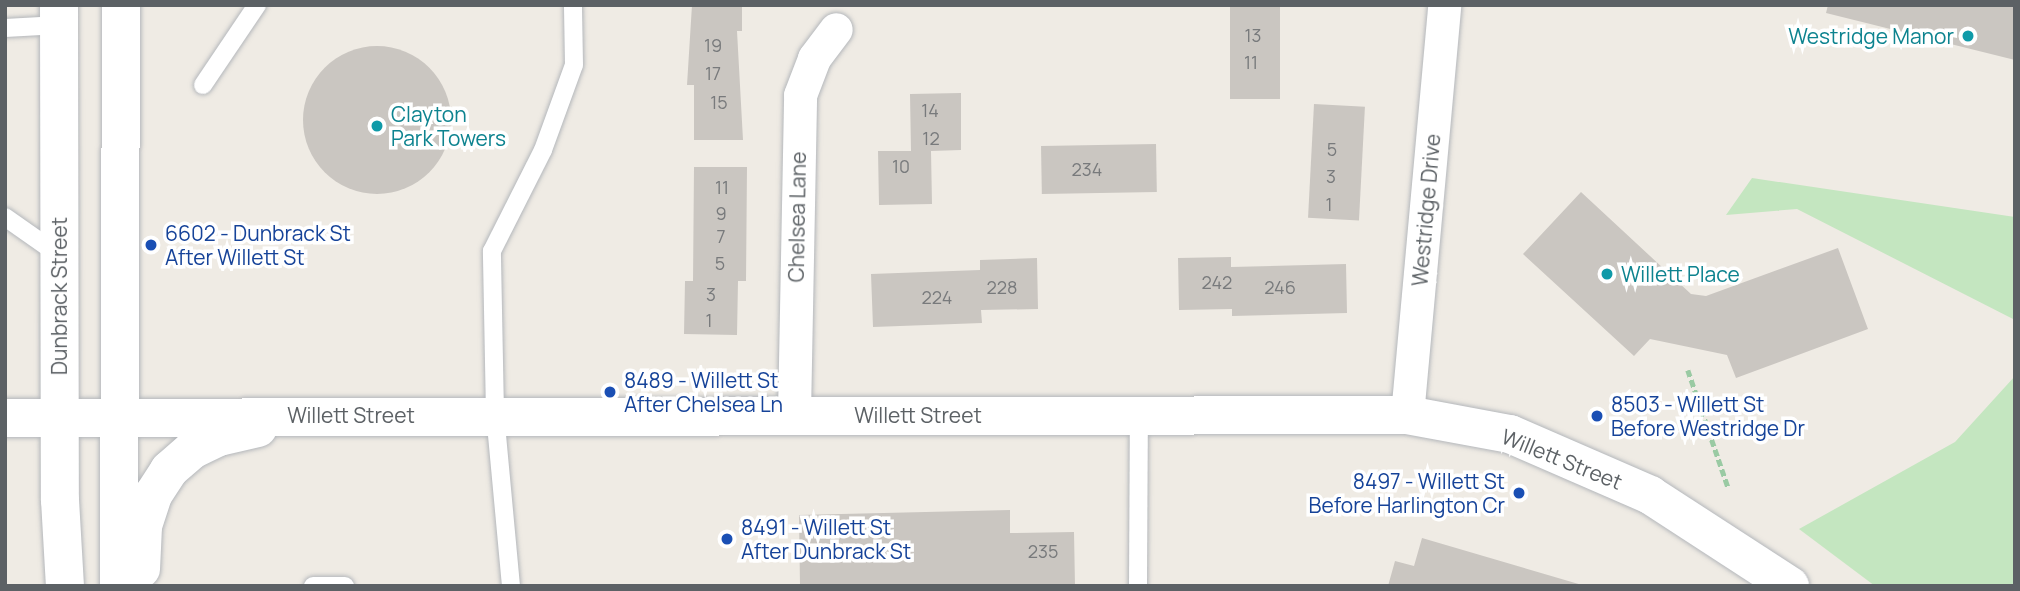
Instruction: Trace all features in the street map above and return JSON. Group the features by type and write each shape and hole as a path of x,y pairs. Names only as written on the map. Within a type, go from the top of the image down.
{"street":[{"path":"119,586 121,5"},
{"name":"Westridge Drive","path":"1408,415 1444,5"},
{"name":"Dunbrack Street","path":"59,15 59,417 65,586"},
{"name":"Chelsea Lane","path":"794,415 800,95 814,58 836,29"},
{"name":"Willett Street","path":"5,418 495,414 1408,415 1510,434 1650,495 1790,586"},
{"path":"140,586 143,526 153,495 169,470 192,450 219,437 318,415"}],"lane":[{"path":"204,85 257,5"},
{"path":"511,586 495,414 492,251 543,149 574,65 573,5"},
{"path":"5,28 59,15"},
{"path":"5,217 59,255"},
{"path":"1138,586 1139,415"},
{"path":"313,586 345,586"}],"path":[{"path":"1688,370 1728,487"}],"green space":[{"path":"1752,178 2015,217 2015,320 1797,209 1726,215"},
{"path":"2015,376 2015,586 1875,586 1799,529 1955,442"}],"building":[{"path":"692,5 742,5 742,31 737,31 743,140 694,140 694,85 687,85"},
{"path":"1230,5 1280,5 1280,99 1230,99"},
{"name":"Westridge Manor","path":"1828,5 2015,5 2015,60 1826,13"},
{"name":"Clayton Park Towers","path":"377,46 405,52 429,68 445,92 451,120 445,148 429,172 405,188 377,194 349,188 325,172 309,148 303,120 309,92 325,68 349,52"},
{"path":"961,93 961,150 931,151 932,204 879,205 878,151 911,151 910,94"},
{"path":"1314,104 1365,107 1359,221 1308,218"},
{"path":"1156,144 1157,192 1042,194 1041,146"},
{"path":"694,167 747,167 746,281 738,281 737,335 684,334 685,281 693,281"},
{"name":"Willett Place","path":"1581,192 1691,294 1706,296 1838,248 1868,329 1736,378 1727,355 1650,339 1634,356 1523,254"},
{"path":"1231,257 1231,267 1346,264 1347,313 1232,316 1232,309 1179,310 1178,258"},
{"path":"1037,258 1038,309 981,310 982,323 873,327 871,274 980,270 980,260"},
{"path":"1010,510 1010,533 1074,532 1075,586 800,586 799,515"},
{"path":"1422,538 1582,586 1388,586 1395,561 1414,566"}],"place":[{"name":"Westridge Manor","path":"1968,36"},
{"name":"Clayton Park Towers","path":"377,126"},
{"name":"6602 - Dunbrack St After Willett St","path":"151,245"},
{"name":"Willett Place","path":"1607,274"},
{"name":"8489 - Willett St After Chelsea Ln","path":"610,392"},
{"name":"8503 - Willett St Before Westridge Dr","path":"1597,416"},
{"name":"8497 - Willett St Before Harlington Cr","path":"1519,493"},
{"name":"8491 - Willett St After Dunbrack St","path":"727,539"}]}
